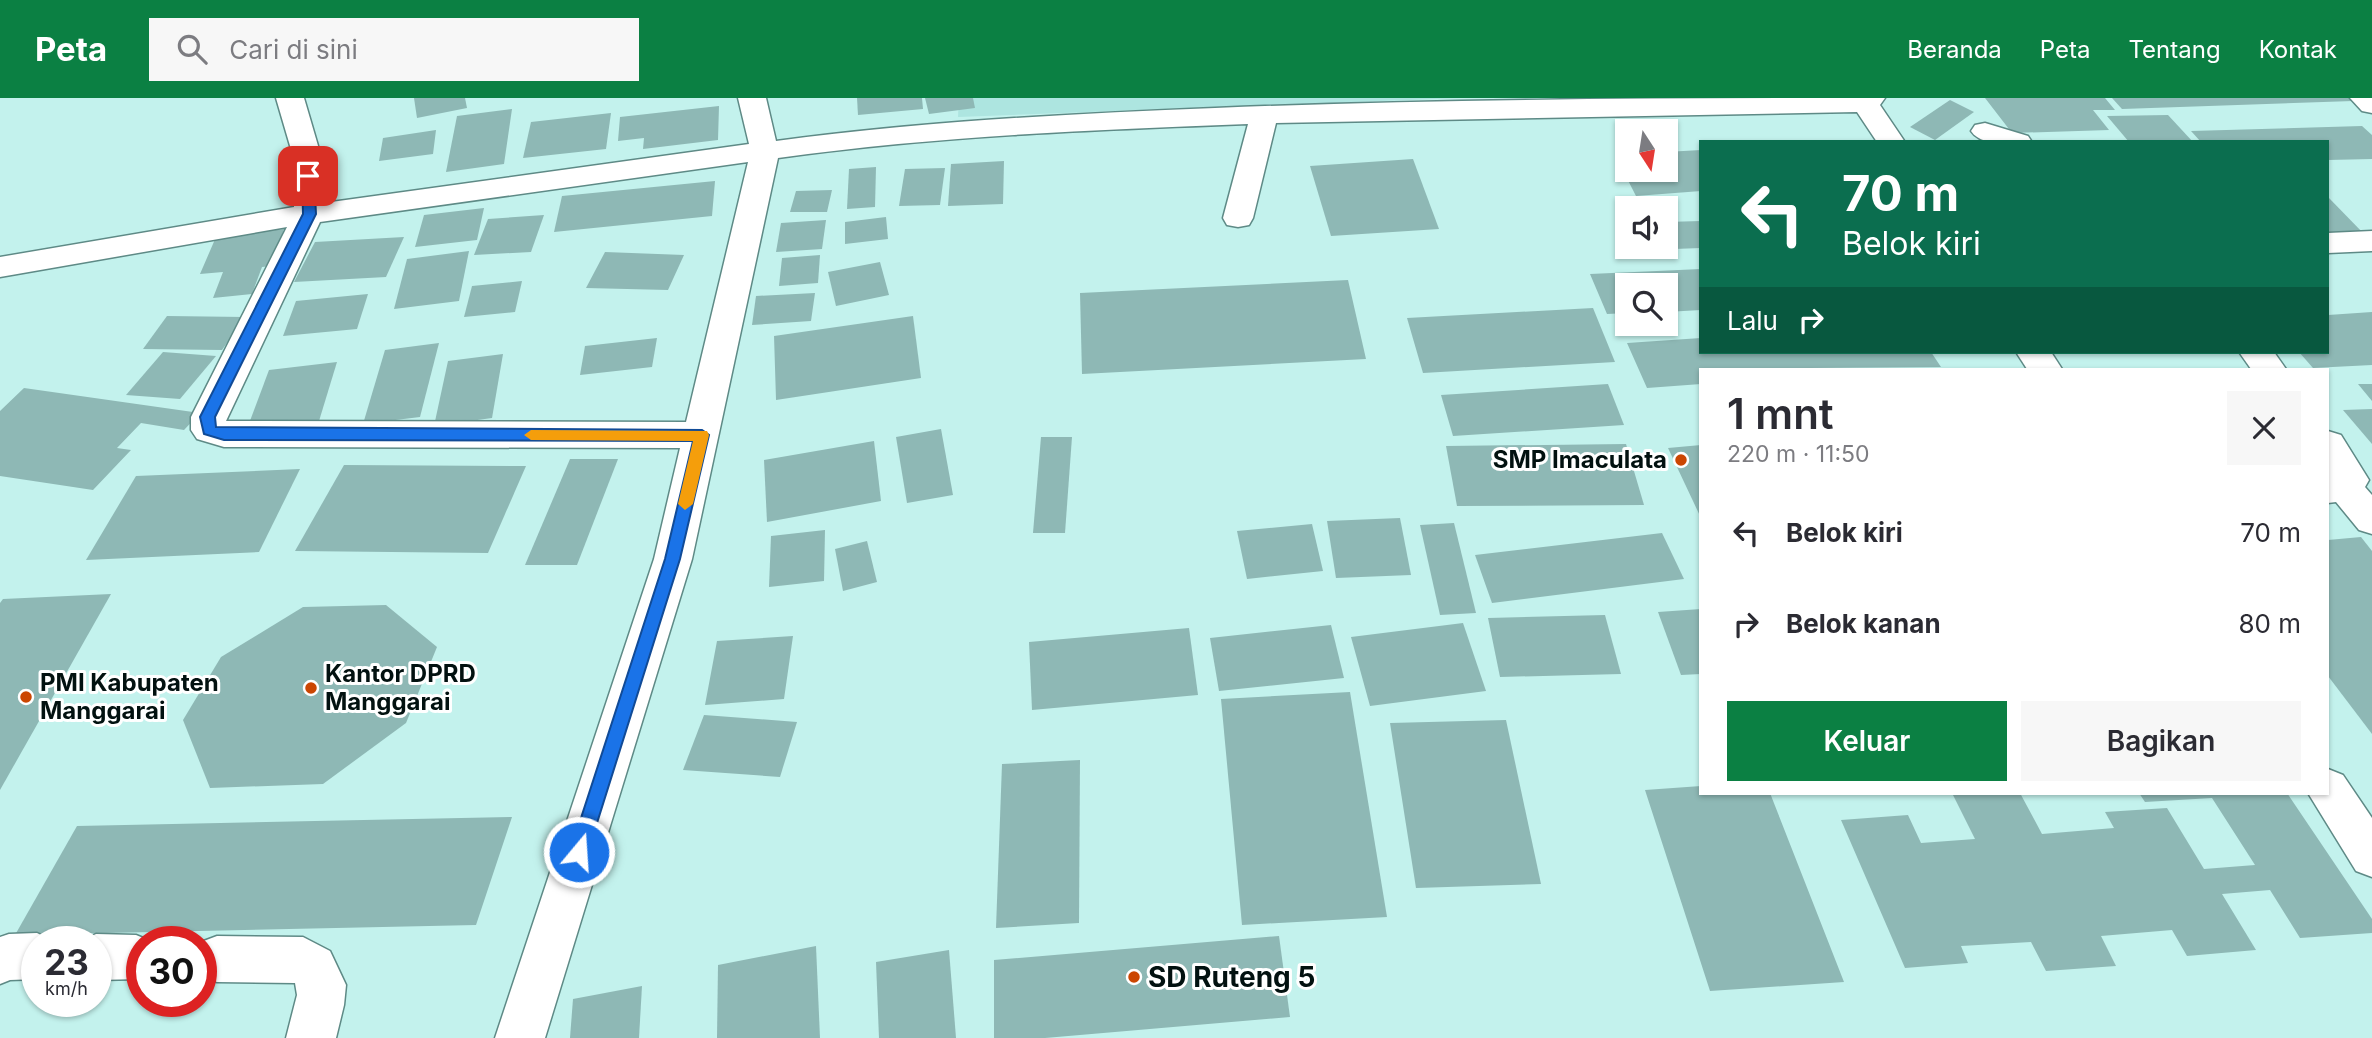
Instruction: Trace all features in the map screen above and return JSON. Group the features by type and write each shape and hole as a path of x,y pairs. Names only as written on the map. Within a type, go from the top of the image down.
{"street":[{"path":"290,98 307,156 309,214 208,417 209,430 224,434 702,435"},
{"path":"520,1038 673,559 765,153 751,98"},
{"path":"2364,98 2372,105"},
{"path":"0,267 309,214 887,134 977,127 1264,115 1324,105 1868,101 1890,140"},
{"path":"1238,218 1264,115"},
{"path":"1985,131 2012,140"},
{"path":"2329,243 2372,241"},
{"path":"2258,354 2268,368"},
{"path":"2329,445 2351,480 2336,489 2372,520"},
{"path":"2329,791 2372,856"},
{"path":"0,961 21,957"},
{"path":"217,959 303,960 314,967 321,975 323,985 311,1038"}],"shaded area":[{"path":"959,98 1460,98 958,117"}],"building":[{"path":"414,98 465,98 467,108 417,118"},
{"path":"857,98 922,98 923,109 858,115"},
{"path":"925,98 973,98 975,108 929,114"},
{"path":"1985,98 2105,98 2115,110 2093,110 2109,130 2012,133"},
{"path":"2112,98 2350,98 2353,101 2122,109"},
{"path":"1950,100 1974,112 1935,140 1910,127"},
{"path":"719,106 718,140 643,149 644,138 618,141 620,117"},
{"path":"512,109 504,164 446,172 457,116"},
{"path":"611,113 606,149 523,158 531,122"},
{"path":"2168,115 2191,140 2127,140 2107,116"},
{"path":"2362,126 2372,135 2372,159 2329,160 2329,140 2199,140 2191,131"},
{"path":"436,130 433,154 379,161 383,138"},
{"path":"1699,150 1699,191 1636,196 1629,182 1678,182 1678,151"},
{"path":"1413,159 1439,229 1331,236 1310,166"},
{"path":"1004,161 1003,204 948,206 951,164"},
{"path":"876,167 875,207 847,209 849,169"},
{"path":"945,168 940,205 899,206 905,169"},
{"path":"715,181 712,216 554,232 562,196"},
{"path":"832,190 827,212 790,212 796,191"},
{"path":"2329,198 2365,235 2329,236"},
{"path":"484,208 477,240 415,247 424,215"},
{"path":"544,215 531,252 474,255 488,219"},
{"path":"886,217 888,239 845,244 845,222"},
{"path":"826,220 822,249 776,252 781,223"},
{"path":"1699,221 1699,248 1678,249 1678,222"},
{"path":"284,229 271,266 262,267 252,294 213,298 223,272 200,274 216,237"},
{"path":"404,237 386,277 294,282 315,242"},
{"path":"469,251 459,301 394,309 407,259"},
{"path":"605,252 684,255 668,290 586,288"},
{"path":"820,255 818,283 779,286 782,258"},
{"path":"880,262 889,295 836,306 828,272"},
{"path":"1699,269 1699,310 1678,311 1678,273 1615,273 1615,314 1607,314 1590,274"},
{"path":"1348,280 1366,359 1082,374 1080,293"},
{"path":"522,281 515,312 464,317 472,286"},
{"path":"815,293 811,321 752,325 756,296"},
{"path":"368,294 357,329 283,336 296,301"},
{"path":"1593,308 1615,362 1423,373 1407,318"},
{"path":"2372,312 2372,365 2313,368 2301,354 2329,354 2329,315"},
{"path":"167,316 245,317 222,350 143,349"},
{"path":"913,316 921,378 776,400 774,336"},
{"path":"657,338 652,367 580,375 585,346"},
{"path":"1699,338 1699,354 1932,354 1941,367 1699,368 1699,384 1647,388 1627,343"},
{"path":"439,343 420,417 363,424 385,350"},
{"path":"163,352 216,356 180,399 126,395"},
{"path":"503,354 492,418 434,426 448,361"},
{"path":"337,362 319,421 247,429 269,370"},
{"path":"1608,384 1624,425 1453,436 1441,395"},
{"path":"2358,384 2372,384 2372,401"},
{"path":"24,388 200,413 184,430 141,423 117,448 131,450 93,490 0,476 0,411"},
{"path":"2372,409 2372,444 2343,410"},
{"path":"941,429 953,495 907,503 896,437"},
{"path":"1041,437 1072,437 1065,533 1033,533"},
{"path":"874,441 881,501 767,522 764,460"},
{"path":"1626,444 1644,505 1457,506 1446,446"},
{"path":"1699,445 1699,514 1668,448"},
{"path":"570,459 618,459 577,565 525,565"},
{"path":"344,465 526,466 488,553 295,551"},
{"path":"300,469 259,552 86,560 136,476"},
{"path":"1400,518 1411,575 1336,578 1327,521"},
{"path":"1454,523 1476,613 1440,615 1420,525"},
{"path":"1312,524 1323,571 1247,579 1237,531"},
{"path":"825,530 824,581 769,587 771,536"},
{"path":"1662,533 1684,579 1492,603 1475,555"},
{"path":"2361,537 2372,551 2372,734 2329,677 2329,540"},
{"path":"867,541 877,582 843,591 835,549"},
{"name":"PMI Kabupaten Manggarai","path":"111,594 0,790 0,603 3,599"},
{"name":"Kantor DPRD Manggarai","path":"386,605 437,647 406,723 323,784 210,788 183,720 221,657 303,607"},
{"path":"1699,609 1699,674 1681,675 1658,612"},
{"path":"1605,615 1621,674 1500,677 1488,618"},
{"path":"1463,623 1486,691 1370,706 1351,637"},
{"path":"1331,625 1344,678 1219,691 1210,638"},
{"path":"1189,628 1198,695 1032,710 1029,642"},
{"path":"793,636 784,699 705,705 717,641"},
{"path":"1350,692 1387,917 1242,925 1221,699"},
{"path":"704,715 797,722 780,777 683,770"},
{"path":"1506,720 1541,884 1416,888 1390,723"},
{"path":"1080,760 1079,923 996,928 1002,764"},
{"path":"1699,786 1699,795 1771,795 1844,982 1710,991 1645,790"},
{"path":"1953,795 2021,795 2042,834 2114,828 2105,812 2167,808 2204,869 2255,865 2212,798 2145,802 2140,795 2288,795 2372,919 2372,933 2300,938 2270,890 2222,894 2256,950 2187,956 2172,930 2101,936 2116,966 2046,971 2031,942 1961,946 1968,963 1905,968 1841,820 1908,815 1921,843 1975,839"},
{"path":"512,817 476,925 217,931 217,926 126,926 126,933 112,933 112,926 21,926 21,935 15,935 77,826"},
{"path":"1279,936 1290,1017 1045,1038 994,1038 994,960"},
{"path":"816,946 820,1038 717,1038 718,965"},
{"path":"949,950 956,1038 879,1038 876,962"},
{"path":"642,986 639,1038 570,1038 573,999"}],"slow traffic":[{"path":"531,435 702,435 685,504"}],"place":[{"name":"SMP Imaculata","path":"1681,460"},
{"name":"Kantor DPRD Manggarai","path":"311,688"},
{"name":"PMI Kabupaten Manggarai","path":"26,697"},
{"name":"SD Ruteng 5","path":"1134,977"}],"route":[{"path":"308,176 309,214 208,417 209,430 224,434 702,435 673,559 579,852"}]}
